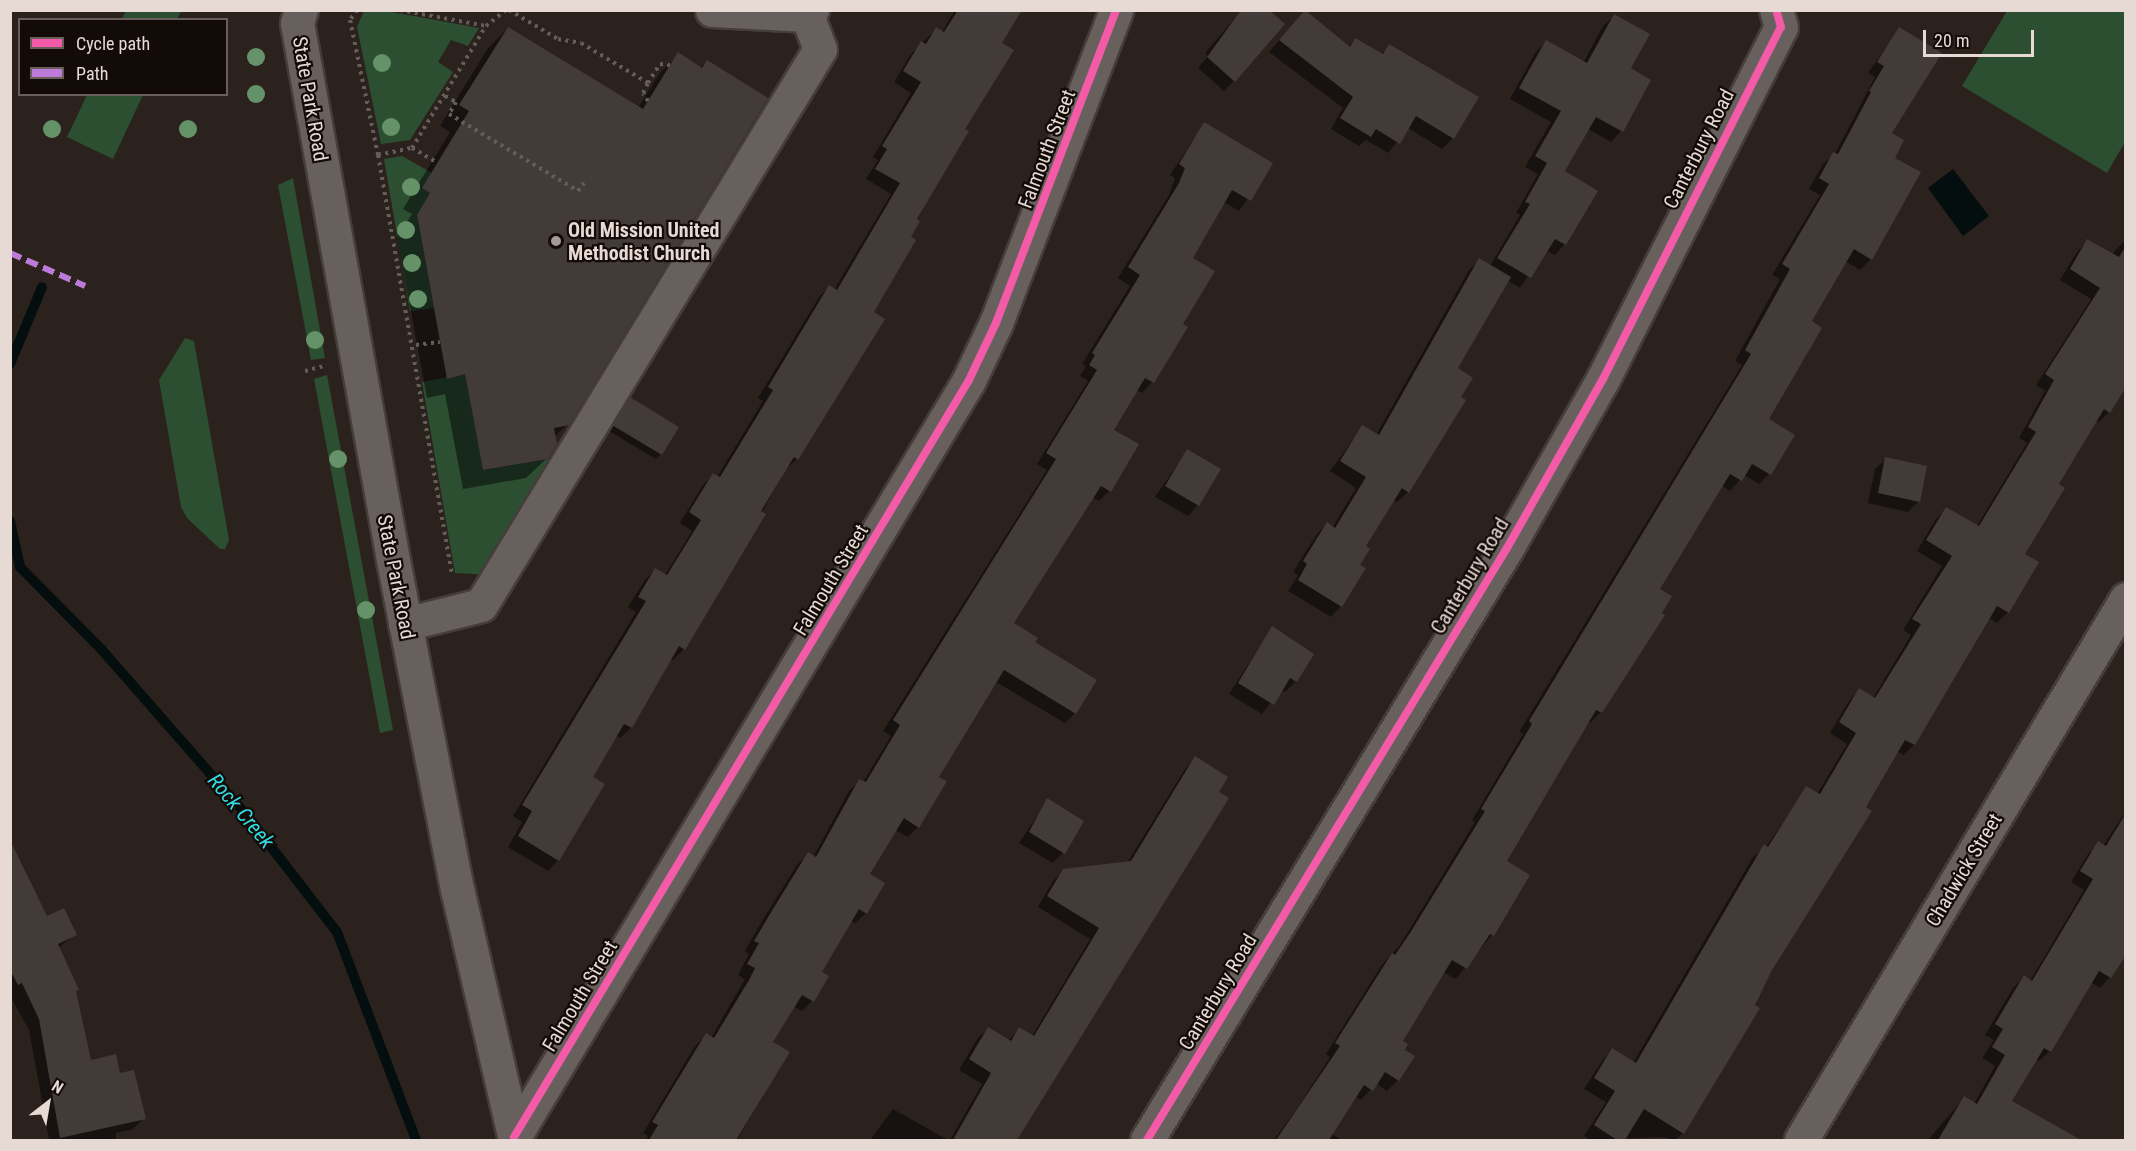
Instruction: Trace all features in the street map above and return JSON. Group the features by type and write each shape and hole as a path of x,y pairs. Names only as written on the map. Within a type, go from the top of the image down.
{"street":[{"name":"State Park Road","path":"301,10 297,23 405,624 458,893 514,1139"},
{"path":"405,624 458,613 481,605 820,49 809,13 712,10"},
{"name":"Falmouth Street","path":"514,1139 969,380 1027,247 1116,10"},
{"name":"Canterbury Road","path":"1147,1140 1507,548 1603,379 1784,16"},
{"name":"Chadwick Street","path":"1801,1140 2126,599"}],"path":[{"path":"357,10 350,20 378,155 458,613"},
{"path":"400,10 486,26"},
{"path":"412,148 486,26 508,10 558,39 581,43 648,83"},
{"path":"648,101 644,93 648,83 660,64 670,65"},
{"path":"445,96 456,102 449,114 578,191 584,183"},
{"path":"378,155 412,148 438,163"},
{"path":"416,345 440,342"},
{"path":"304,371 331,365"}],"green space":[{"path":"126,10 181,11 178,18 122,18"},
{"path":"381,10 479,28 468,46 451,40 438,62 453,72 410,140 381,144 357,27 364,11"},
{"path":"2007,11 2125,11 2125,142 2107,173 1962,86"},
{"path":"87,96 143,96 113,159 67,137"},
{"path":"402,156 432,173 422,188 430,193 417,216 434,308 410,311 384,159"},
{"path":"293,178 325,358 311,360 278,185"},
{"path":"185,338 194,341 229,540 225,549 220,549 187,518 181,507 159,380"},
{"path":"465,374 483,470 560,457 490,575 455,573 422,382"},
{"path":"327,375 393,730 380,733 314,379"}],"shaded area":[{"path":"1953,169 1989,216 1963,236 1928,188"}],"building":[{"path":"958,10 1022,10 1002,43 1014,50 965,129 969,131 917,219 920,221 911,237 916,240 874,312 885,319 798,460 794,457 761,511 766,514 685,650 679,646 632,728 624,724 593,777 605,784 559,861 518,836 532,811 522,805 646,601 638,597 655,568 667,575 701,520 689,512 713,473 720,477 773,390 768,387 829,285 837,290 900,183 875,169 887,149 882,146 921,82 903,71 921,41 926,44 936,27 944,32"},
{"path":"1241,10 1269,10 1285,24 1235,82 1207,57"},
{"path":"1305,10 1350,47 1355,38 1383,54 1389,44 1479,97 1454,139 1416,116 1400,144 1376,129 1371,137 1340,118 1353,97 1279,40"},
{"path":"1614,14 1650,34 1631,68 1651,80 1623,132 1596,117 1565,171 1598,191 1566,245 1555,239 1531,278 1497,258 1530,204 1525,202 1547,163 1535,156 1561,111 1519,88 1546,40 1587,63"},
{"name":"Old Mission United Methodist Church","path":"508,27 643,109 678,52 702,68 707,60 768,98 569,425 554,428 557,444 548,459 483,470 465,374 447,379 417,215 430,193 422,188 469,111 459,105"},
{"path":"1899,27 1942,53 1892,133 1904,140 1895,158 1921,172 1872,260 1854,249 1812,321 1822,328 1769,419 1795,435 1771,475 1752,464 1742,481 1730,474 1660,589 1672,596 1662,613 1665,615 1602,713 1596,710 1507,861 1530,875 1494,936 1490,934 1467,969 1452,960 1403,1041 1408,1044 1405,1050 1415,1056 1399,1081 1385,1072 1373,1091 1364,1085 1329,1140 1276,1140 1340,1046 1335,1043 1392,953 1395,955 1410,933 1485,811 1481,809 1532,724 1529,721 1751,354 1745,350 1790,269 1782,264 1829,184 1819,178 1833,152 1838,154 1871,92 1869,91 1884,66 1877,62"},
{"path":"1204,122 1273,163 1251,201 1232,190 1193,258 1215,271 1183,324 1188,327 1154,383 1145,378 1114,430 1139,444 1111,492 1101,486 1014,623 1038,638 1035,642 1097,680 1076,714 1004,670 939,777 947,781 919,828 904,818 870,874 885,883 867,914 859,909 822,972 829,976 814,1002 802,995 773,1042 790,1052 736,1140 649,1140 658,1125 652,1122 706,1033 714,1038 749,980 755,968 747,964 759,943 754,941 773,909 808,852 816,857 859,779 866,782 900,725 893,720 1056,459 1046,453 1097,370 1089,365 1095,355 1092,353 1140,275 1128,267 1179,183 1185,168 1179,164"},
{"path":"2087,239 2119,257 2126,246 2126,387 2110,413 2104,409 2059,484 2065,488 2025,554 2039,562 2009,613 1997,606 1915,745 1905,740 1866,807 1872,811 1772,970 1755,1005 1760,1008 1684,1134 1644,1109 1625,1140 1617,1140 1594,1125 1615,1091 1594,1078 1612,1048 1636,1063 1764,844 1768,847 1806,786 1820,794 1856,733 1839,722 1859,688 1875,698 1921,624 1912,619 1952,556 1926,540 1946,507 1979,526 2036,432 2028,427 2054,380 2045,374 2100,288 2070,269"},
{"path":"1479,258 1511,277 1458,368 1473,378 1461,397 1466,400 1409,493 1402,488 1366,546 1370,549 1360,565 1366,568 1342,607 1298,580 1307,564 1303,561 1327,522 1335,528 1366,477 1340,461 1362,425 1379,435"},
{"path":"630,397 679,427 662,455 612,425"},
{"path":"1187,449 1221,469 1199,506 1165,486"},
{"path":"1885,457 1927,466 1920,502 1878,493"},
{"path":"1272,626 1314,654 1297,682 1290,678 1274,705 1238,683"},
{"path":"1195,756 1228,777 1219,792 1229,798 1017,1140 953,1140 991,1073 969,1059 988,1027 1011,1041 1019,1027 1034,1036 1099,928 1047,896 1063,869 1131,861"},
{"path":"1047,798 1084,821 1065,854 1029,832"},
{"path":"2126,813 2126,955 2111,978 2099,971 2051,1052 2044,1048 2012,1101 2081,1140 1938,1140 1964,1096 1977,1104 2005,1055 1992,1047 2003,1029 1995,1024 2024,975 2032,981 2093,879 2080,871 2098,841 2106,846"},
{"path":"10,840 47,916 64,908 77,935 58,944 79,990 76,991 91,1060 116,1054 120,1073 134,1070 146,1119 60,1138 39,1019 22,983 18,985 10,970"}],"waterway":[{"path":"10,364 42,287"},
{"name":"Rock Creek","path":"10,521 20,567 102,650 248,817 337,932 416,1140"}],"marked path":[{"path":"10,253 85,286"}],"cycle path":[{"path":"514,1137 969,380 996,323 1116,10"},
{"path":"1147,1140 1507,548 1603,379 1781,27 1776,10"}],"place":[{"name":"Old Mission United Methodist Church","path":"556,241"}]}
